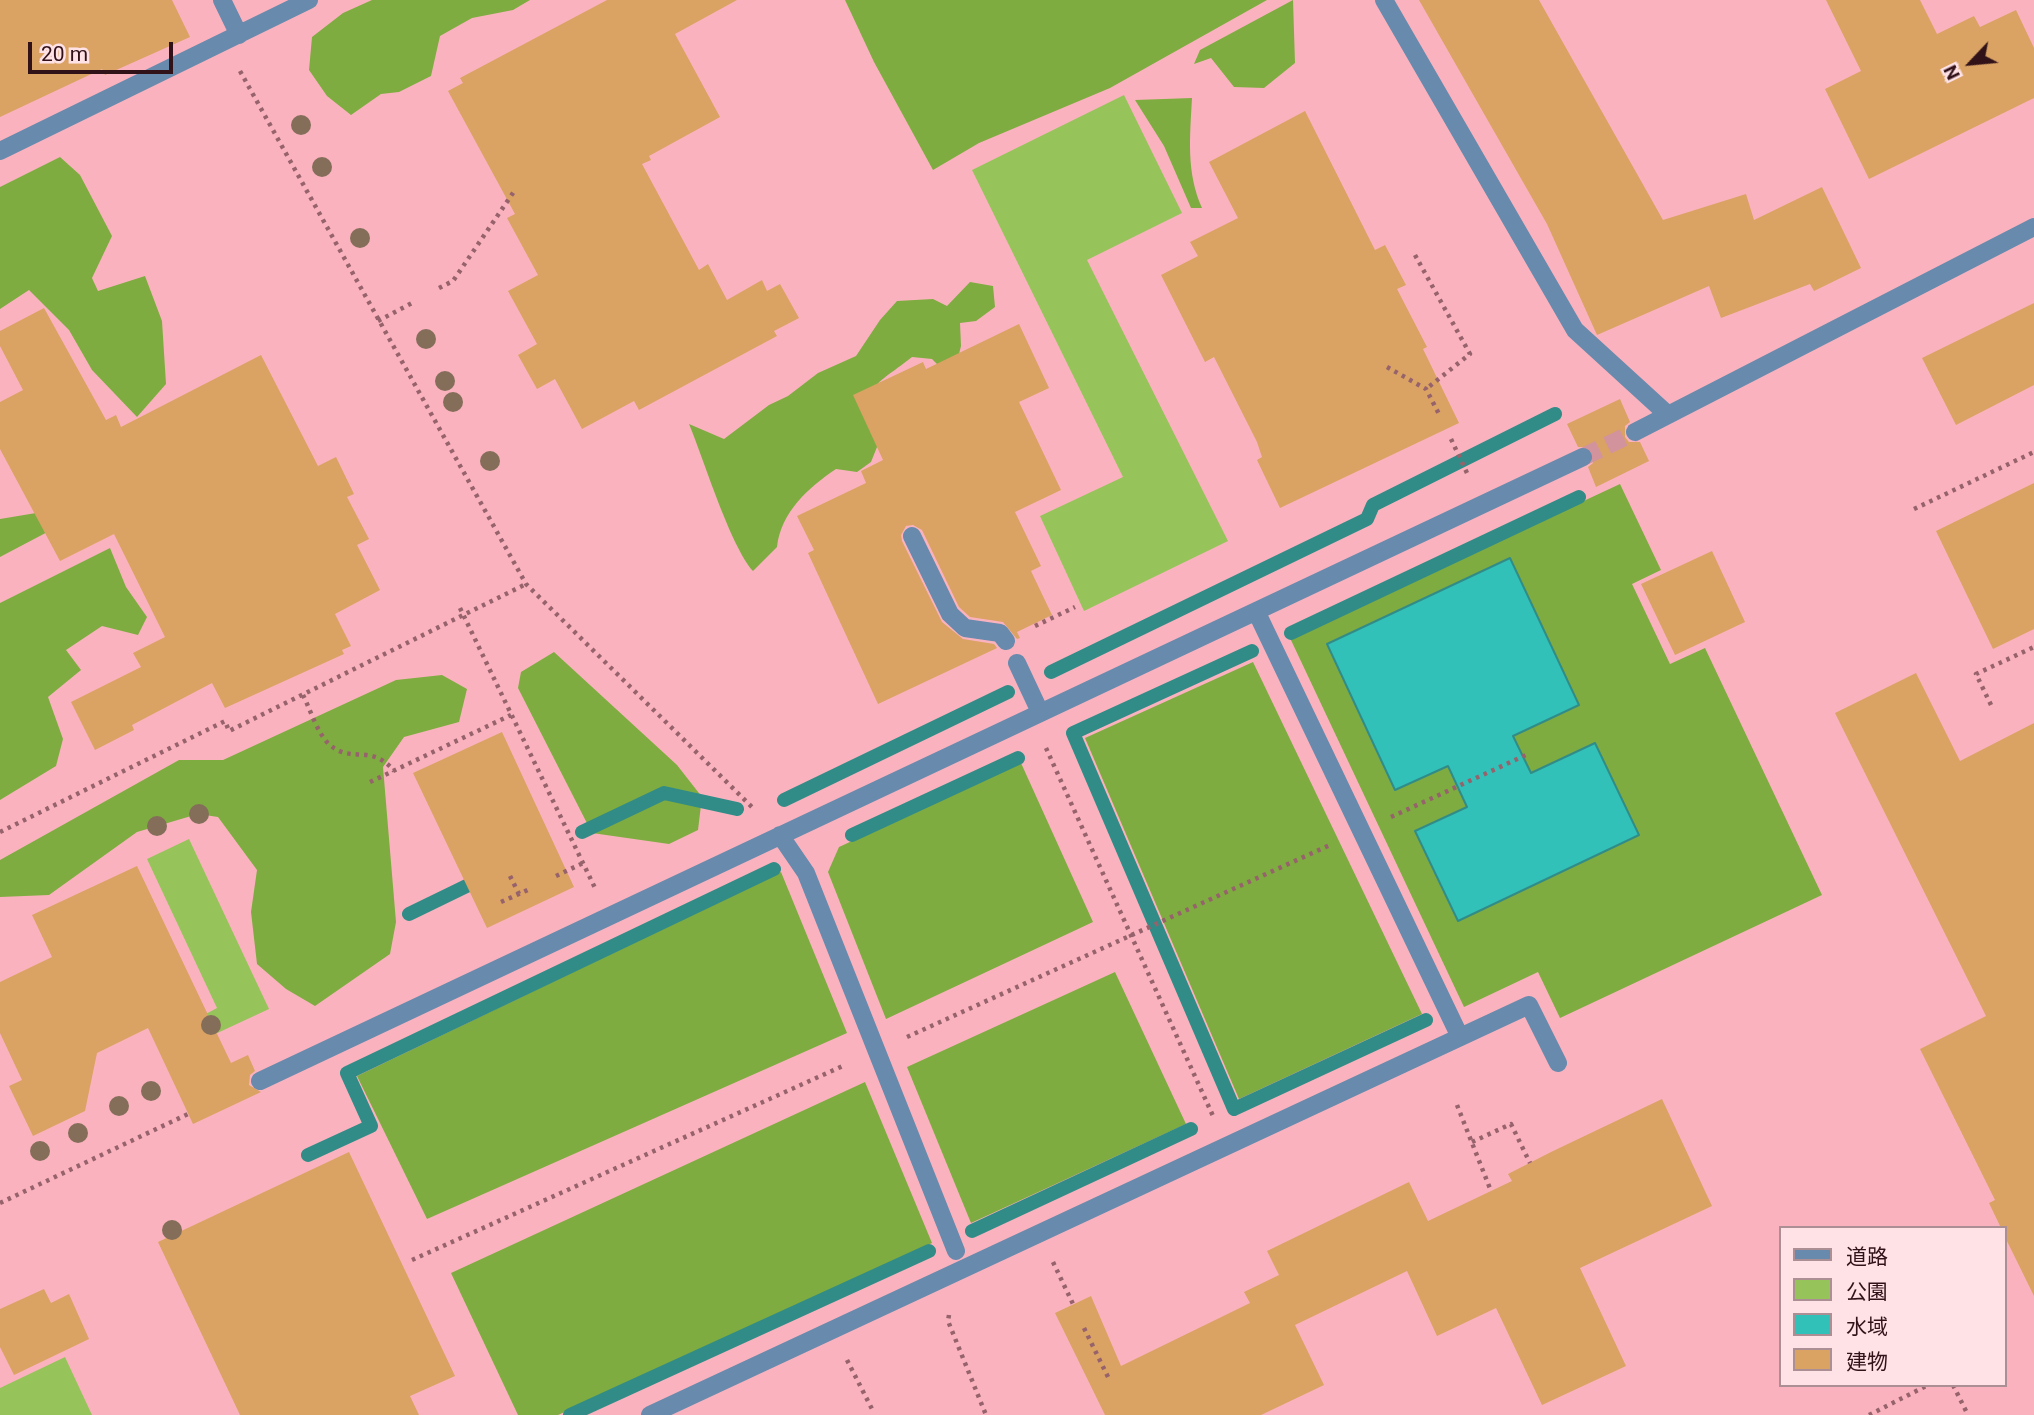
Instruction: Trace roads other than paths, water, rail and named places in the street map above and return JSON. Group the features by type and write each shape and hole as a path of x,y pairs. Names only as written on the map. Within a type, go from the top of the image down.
{"street":[{"path":"222,0 231,39"},
{"path":"0,151 309,0"},
{"path":"1384,0 1575,330 1667,414"},
{"path":"1635,432 2034,227"},
{"path":"260,1080 1583,457"},
{"path":"912,536 950,614 965,628 1000,632 1006,641"},
{"path":"1256,611 1460,1037"},
{"path":"1017,663 1036,714"},
{"path":"780,835 806,873 956,1251"},
{"path":"650,1415 1529,1005 1558,1063"}],"water":[{"path":"1510,558 1579,705 1513,736 1531,773 1595,743 1639,835 1458,921 1415,831 1467,807 1448,766 1395,790 1327,644"}],"waterway":[{"path":"1051,672 1367,519 1373,505 1555,414"},
{"path":"1291,633 1579,497"},
{"path":"1252,651 1073,733 1234,1109 1426,1020"},
{"path":"784,800 1008,692"},
{"path":"852,835 1018,758"},
{"path":"582,832 664,793 737,809"},
{"path":"308,1155 371,1126 347,1073 774,869"},
{"path":"409,914 483,878"},
{"path":"972,1231 1191,1129"},
{"path":"570,1415 929,1251"}],"tunnel":[{"path":"1583,457 1635,432"}]}
